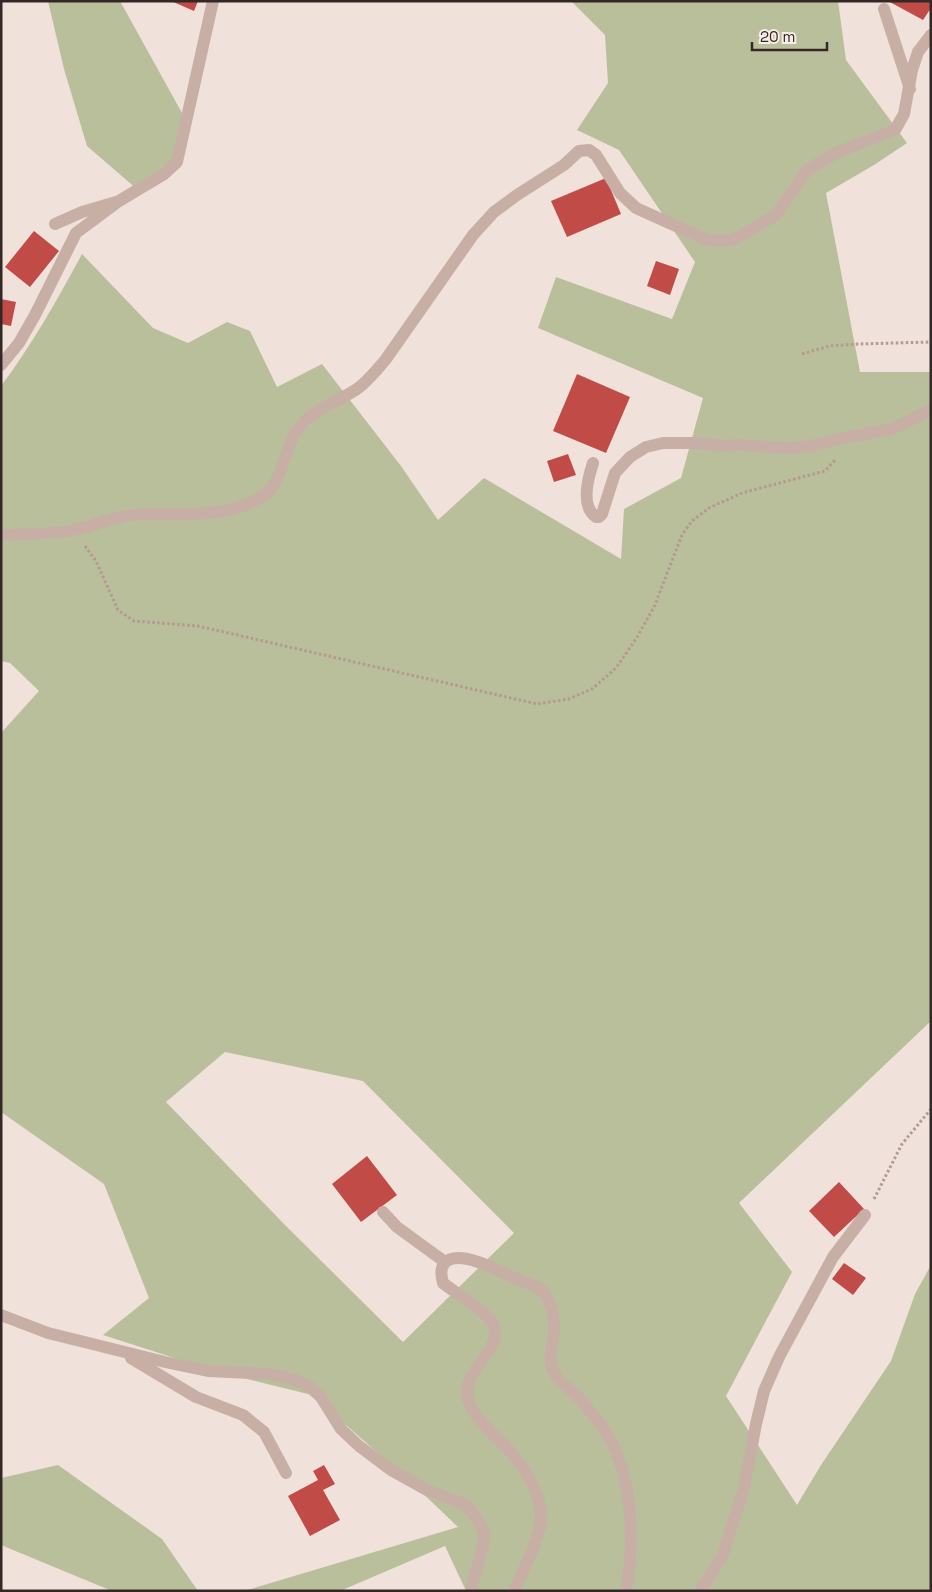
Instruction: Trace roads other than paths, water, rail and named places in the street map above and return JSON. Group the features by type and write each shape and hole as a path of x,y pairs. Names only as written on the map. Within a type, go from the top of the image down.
{"street":[{"path":"1,365 19,343 35,315 76,233 119,201 164,174 177,162 213,1"},
{"path":"884,9 910,89"},
{"path":"1,535 52,534 128,516 157,513 186,515 235,509 261,497 272,487 284,466 290,444 302,424 318,410 340,400 370,378 386,359 474,235 494,212 564,165 579,151 589,150 596,154 620,193 636,208 707,240 720,241 735,238 776,215 807,170 838,152 895,130 904,114 912,70 918,52 931,35"},
{"path":"55,224 82,212 119,201"},
{"path":"593,463 587,482 586,493 592,515 596,518 602,514 615,473 630,457 646,447 663,444 788,448 810,446 892,429 931,410"},
{"path":"383,1212 397,1227 445,1262"},
{"path":"700,1591 722,1557 744,1488 764,1391 779,1357 833,1257 865,1215"},
{"path":"514,1591 541,1521 539,1504 526,1473 516,1457 478,1418 468,1399 467,1387 471,1376 493,1345 494,1334 493,1323 469,1302 443,1284 440,1274 445,1262 457,1258 480,1263 541,1290 550,1303 554,1319 554,1340 550,1357 552,1369 558,1378 580,1398 606,1432 621,1464 628,1492 630,1526 629,1570 626,1591"},
{"path":"1,1315 48,1333 208,1371 270,1374 293,1379 309,1386 321,1397 341,1429 359,1446 391,1470 420,1486 464,1504 477,1518 484,1532 484,1539 472,1584 472,1591"},
{"path":"119,1350 196,1397 243,1415 264,1432 286,1473"}]}
